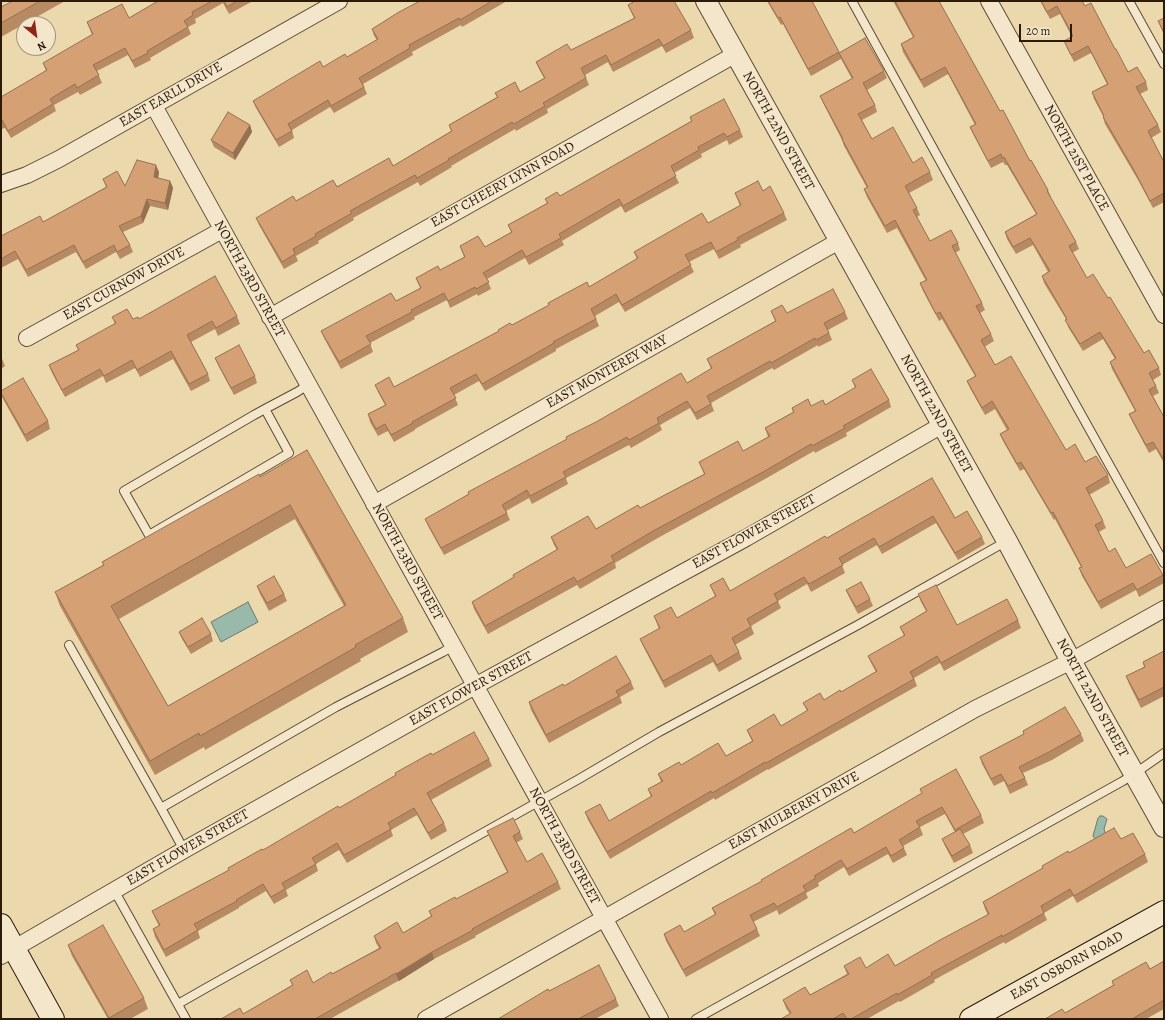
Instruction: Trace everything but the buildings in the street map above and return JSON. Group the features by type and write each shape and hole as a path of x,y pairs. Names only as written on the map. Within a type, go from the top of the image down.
{"main road":[{"name":"EAST OSBORN ROAD","path":"971,1019 1164,912"},
{"path":"1,925 8,952 50,1018"}],"street":[{"name":"EAST EARLL DRIVE","path":"1,184 27,175 52,162 339,1"},
{"name":"NORTH 22ND STREET","path":"706,1 1007,541 1164,828"},
{"name":"NORTH 21ST PLACE","path":"990,1 1164,315"},
{"name":"EAST CHEERY LYNN ROAD","path":"270,317 736,54"},
{"name":"NORTH 23RD STREET","path":"154,106 660,1019"},
{"name":"EAST CURNOW DRIVE","path":"27,338 222,230"},
{"name":"EAST MONTEREY WAY","path":"374,504 839,241"},
{"name":"EAST FLOWER STREET","path":"8,952 184,850 475,686 746,538 942,425"},
{"name":"EAST MULBERRY DRIVE","path":"426,1019 975,709 1072,661 1164,609"}],"lane":[{"path":"852,1 1164,563"},
{"path":"1129,1 1164,64"},
{"path":"265,409 289,453 149,535 124,491 265,409 308,385"},
{"path":"178,1004 579,779 659,732 856,626 1007,541"},
{"path":"69,645 184,850"},
{"path":"161,808 336,707 453,646"},
{"path":"696,1019 1134,774 1164,753"},
{"path":"114,890 186,1019"}],"shaded area":[{"path":"248,602 258,622 221,642 211,622"},
{"path":"1100,816 1107,819 1104,829 1107,838 1097,842 1093,836 1098,818"}]}
